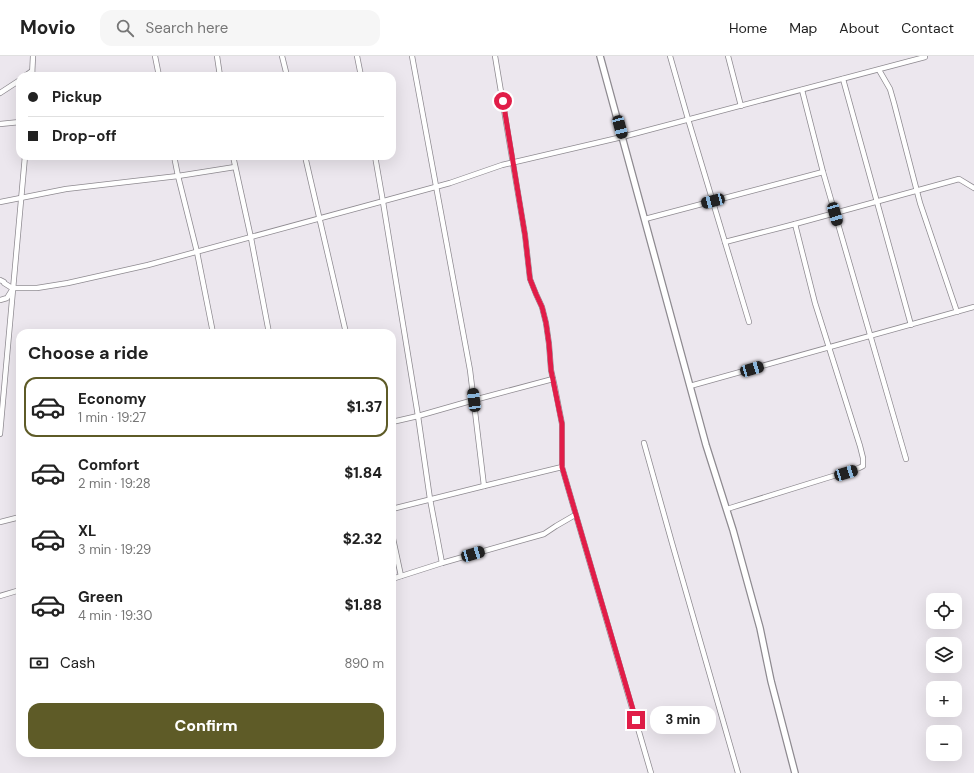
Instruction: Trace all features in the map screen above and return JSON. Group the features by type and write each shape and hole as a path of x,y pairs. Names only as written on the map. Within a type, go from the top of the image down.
{"street":[{"path":"32,72 33,56"},
{"path":"155,56 158,72"},
{"path":"217,56 219,72"},
{"path":"282,56 286,72"},
{"path":"357,56 360,72"},
{"path":"412,56 470,370 484,486"},
{"path":"496,56 525,235 530,279 542,307 546,323 551,370 562,424 562,467 651,773"},
{"path":"602,56 622,137 690,386 727,509 760,628 771,680 795,773"},
{"path":"670,56 749,322"},
{"path":"728,56 741,106"},
{"path":"0,280 12,288 38,288 68,283 148,265 383,202 436,187 502,165 622,137 925,57"},
{"path":"878,70 890,89 920,202 957,312"},
{"path":"843,79 911,325"},
{"path":"0,93 16,83"},
{"path":"802,90 823,172 906,459"},
{"path":"0,124 16,122"},
{"path":"0,434 25,160"},
{"path":"175,160 197,252 212,329"},
{"path":"234,160 251,238 268,329"},
{"path":"306,160 345,329"},
{"path":"376,160 418,416 430,499 442,563"},
{"path":"0,202 66,190 178,176 235,167"},
{"path":"645,219 823,172"},
{"path":"725,242 835,214 959,179 974,188"},
{"path":"727,509 862,466 863,458 860,446 815,303 795,224"},
{"path":"0,300 7,298 12,288"},
{"path":"690,386 974,307"},
{"path":"396,421 553,379"},
{"path":"644,443 738,773"},
{"path":"396,508 562,467"},
{"path":"396,578 544,534 575,515"},
{"path":"0,522 16,518"},
{"path":"396,553 401,576"},
{"path":"0,596 16,591"}],"route":[{"path":"503,101 525,235 530,279 542,307 546,323 551,370 562,424 562,467 636,720"}]}
